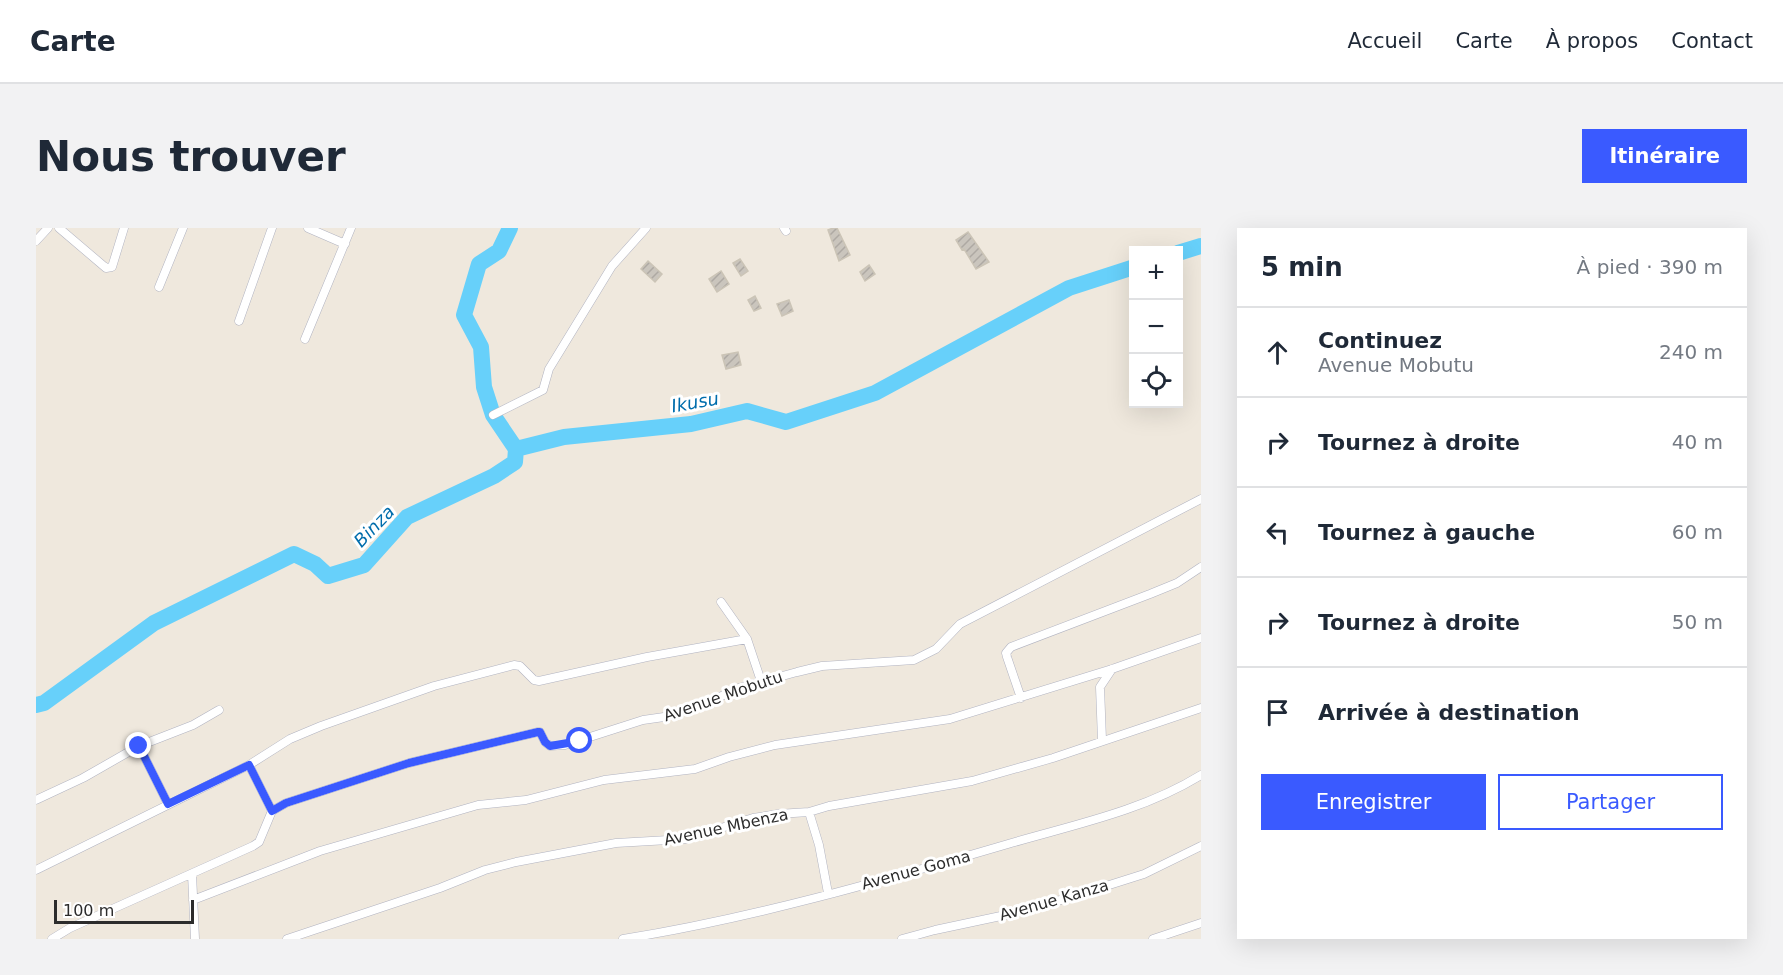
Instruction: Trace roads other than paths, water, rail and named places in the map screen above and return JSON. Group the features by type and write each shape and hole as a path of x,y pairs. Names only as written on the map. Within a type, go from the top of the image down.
{"street":[{"path":"36,241 48,228"},
{"path":"58,228 106,268 112,267 124,228"},
{"path":"159,287 183,228"},
{"path":"239,321 272,228"},
{"path":"308,228 345,244"},
{"path":"305,339 351,228"},
{"path":"494,415 543,390 549,369 612,266 646,228"},
{"name":"Avenue Mobutu","path":"272,811 286,803 409,763 538,732 550,746 580,741 643,720 686,711 735,689 760,681 822,666 904,662 922,657 936,648 960,624 1201,499"},
{"path":"1021,698 1006,653 1011,647 1150,594 1176,583 1201,567"},
{"path":"721,602 747,639 760,681"},
{"path":"193,900 320,851 478,805 526,800 604,780 695,769 775,745 950,719 1112,669 1201,638"},
{"path":"36,870 249,765 290,739 434,686 514,665 520,666 534,680 539,681 637,659 747,639"},
{"path":"1102,740 1100,687 1112,669"},
{"name":"Avenue Mbenza","path":"286,939 440,888 485,870 516,862 616,843 686,839 753,818 809,812 829,806 972,781 1053,758 1201,708"},
{"path":"36,800 83,778 139,746 193,725 219,710"},
{"path":"139,746 168,804"},
{"path":"52,939 70,928 259,842 272,811 249,765"},
{"name":"Avenue Goma","path":"623,939 788,906 828,893 944,863 1115,813 1174,790 1201,775"},
{"path":"809,812 819,844 828,893"},
{"name":"Avenue Kanza","path":"902,939 1065,899 1144,874 1201,846"},
{"path":"192,874 195,939"},
{"path":"1153,939 1201,923"}],"waterway":[{"name":"Binza","path":"36,705 44,703 154,623 294,554 315,564 328,576 364,565 407,517 494,476 515,462 516,449 493,415 484,387 481,347 464,315 479,264 499,251 510,228"},
{"path":"1183,251 1201,246"},
{"name":"Ikusu","path":"516,449 564,437 691,424 747,411 786,422 875,393 1069,288 1129,269"}]}
